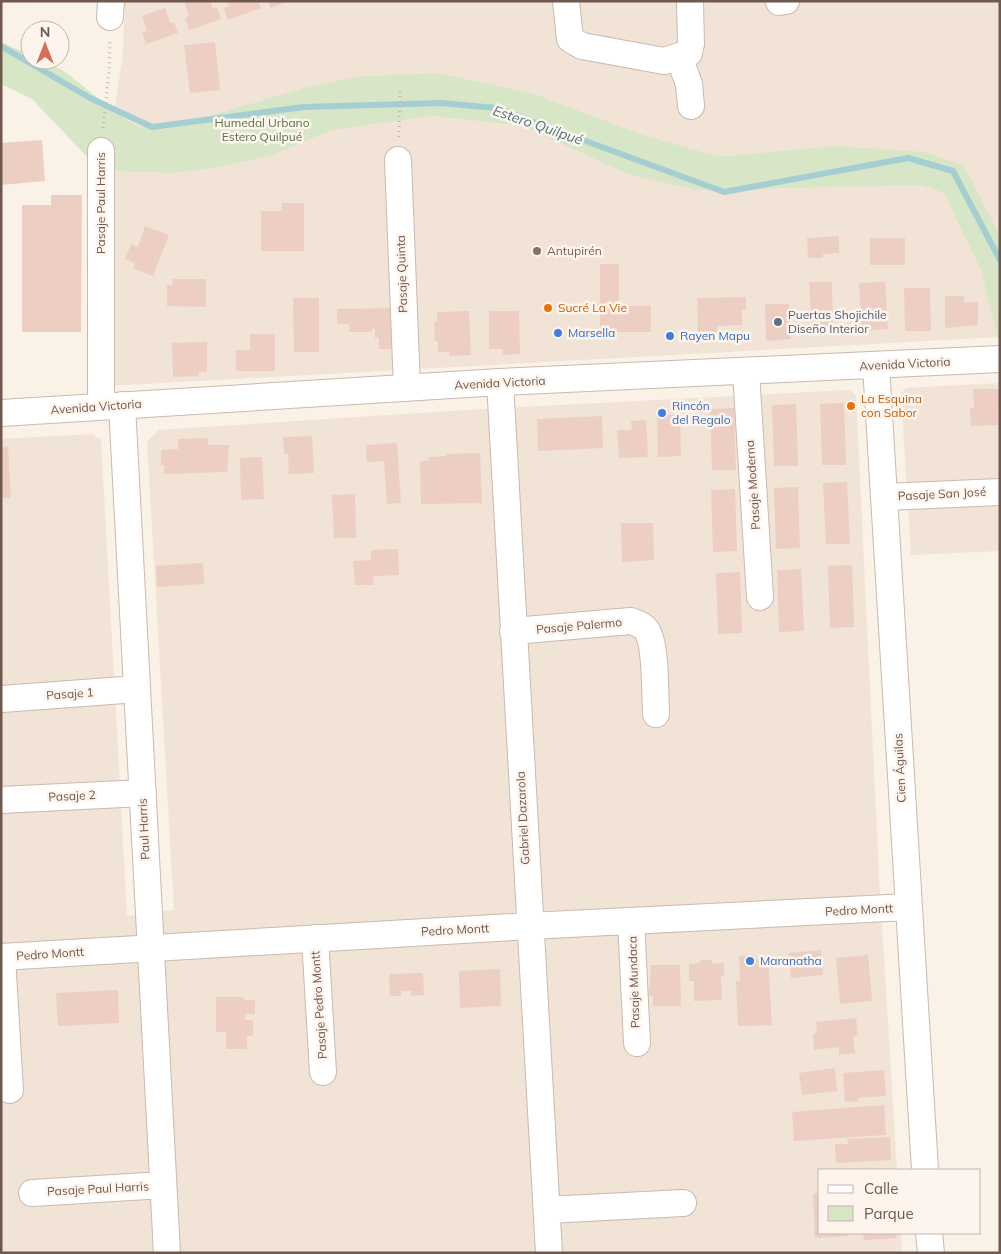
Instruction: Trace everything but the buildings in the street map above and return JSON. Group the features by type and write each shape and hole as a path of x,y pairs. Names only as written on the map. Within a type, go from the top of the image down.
{"street":[{"path":"566,1 570,38 582,46 664,61 689,53 691,44 690,1"},
{"path":"780,2 786,1"},
{"path":"679,57 689,84 691,106"},
{"name":"Pasaje Paul Harris","path":"101,151 111,406"},
{"name":"Pasaje Quinta","path":"398,160 407,388"},
{"name":"Avenida Victoria","path":"1,413 500,382 1000,359"},
{"name":"Cien Águilas","path":"876,365 925,1169"},
{"name":"Pasaje Moderna","path":"746,372 760,597"},
{"name":"Gabriel Dazarola","path":"500,382 529,926 549,1253"},
{"name":"Paul Harris","path":"111,406 137,689 167,1253"},
{"name":"Pasaje San José","path":"885,497 1000,492"},
{"name":"Pasaje Palermo","path":"513,631 630,621 639,624 646,629 651,642 656,714"},
{"name":"Pasaje 1","path":"2,699 137,689"},
{"name":"Pasaje 2","path":"1,800 143,793"},
{"name":"Pedro Montt","path":"2,957 529,926 908,907"},
{"name":"Pasaje Mundaca","path":"632,921 637,1043"},
{"name":"Pasaje Pedro Montt","path":"315,938 324,1072"},
{"path":"2,957 10,1090"},
{"name":"Pasaje Paul Harris","path":"32,1193 163,1185"},
{"path":"547,1210 682,1203"},
{"path":"930,1234 931,1253"}],"path":[{"name":"Pasaje Paul Harris","path":"101,151 109,72 110,9"},
{"path":"399,124 400,87"}],"shaded area":[{"path":"125,1 1000,1 1000,337 108,386 110,137 123,55"},
{"path":"1000,383 1000,551 911,555 901,393 906,388"},
{"path":"850,390 856,395 879,877 897,1169 818,1169 818,1234 901,1234 902,1253 1,1253 1,439 93,434 101,440 127,916 174,910 147,441 159,430 466,410"}],"green space":[{"name":"Humedal Urbano Estero Quilpué","path":"1,42 20,51 20,70 62,70 136,126 167,129 304,88 354,77 436,73 531,93 643,135 719,157 835,146 925,152 964,166 1000,236 1000,346 981,270 944,193 922,185 696,190 628,174 521,125 432,116 331,130 270,156 217,167 175,173 119,171 93,163 32,99 1,84"}],"waterway":[{"name":"Estero Quilpué","path":"1,46 90,98 152,127 304,107 441,103 496,108 724,192 908,158 953,171 1000,260"}],"place":[{"name":"Antupirén","path":"537,251"},
{"name":"Sucré La Vie","path":"548,308"},
{"name":"Puertas Shojichile Diseño Interior","path":"778,322"},
{"name":"Marsella","path":"558,333"},
{"name":"Rayen Mapu","path":"670,336"},
{"name":"La Esquina con Sabor","path":"851,406"},
{"name":"Rincón del Regalo","path":"662,413"},
{"name":"Maranatha","path":"750,961"}]}
